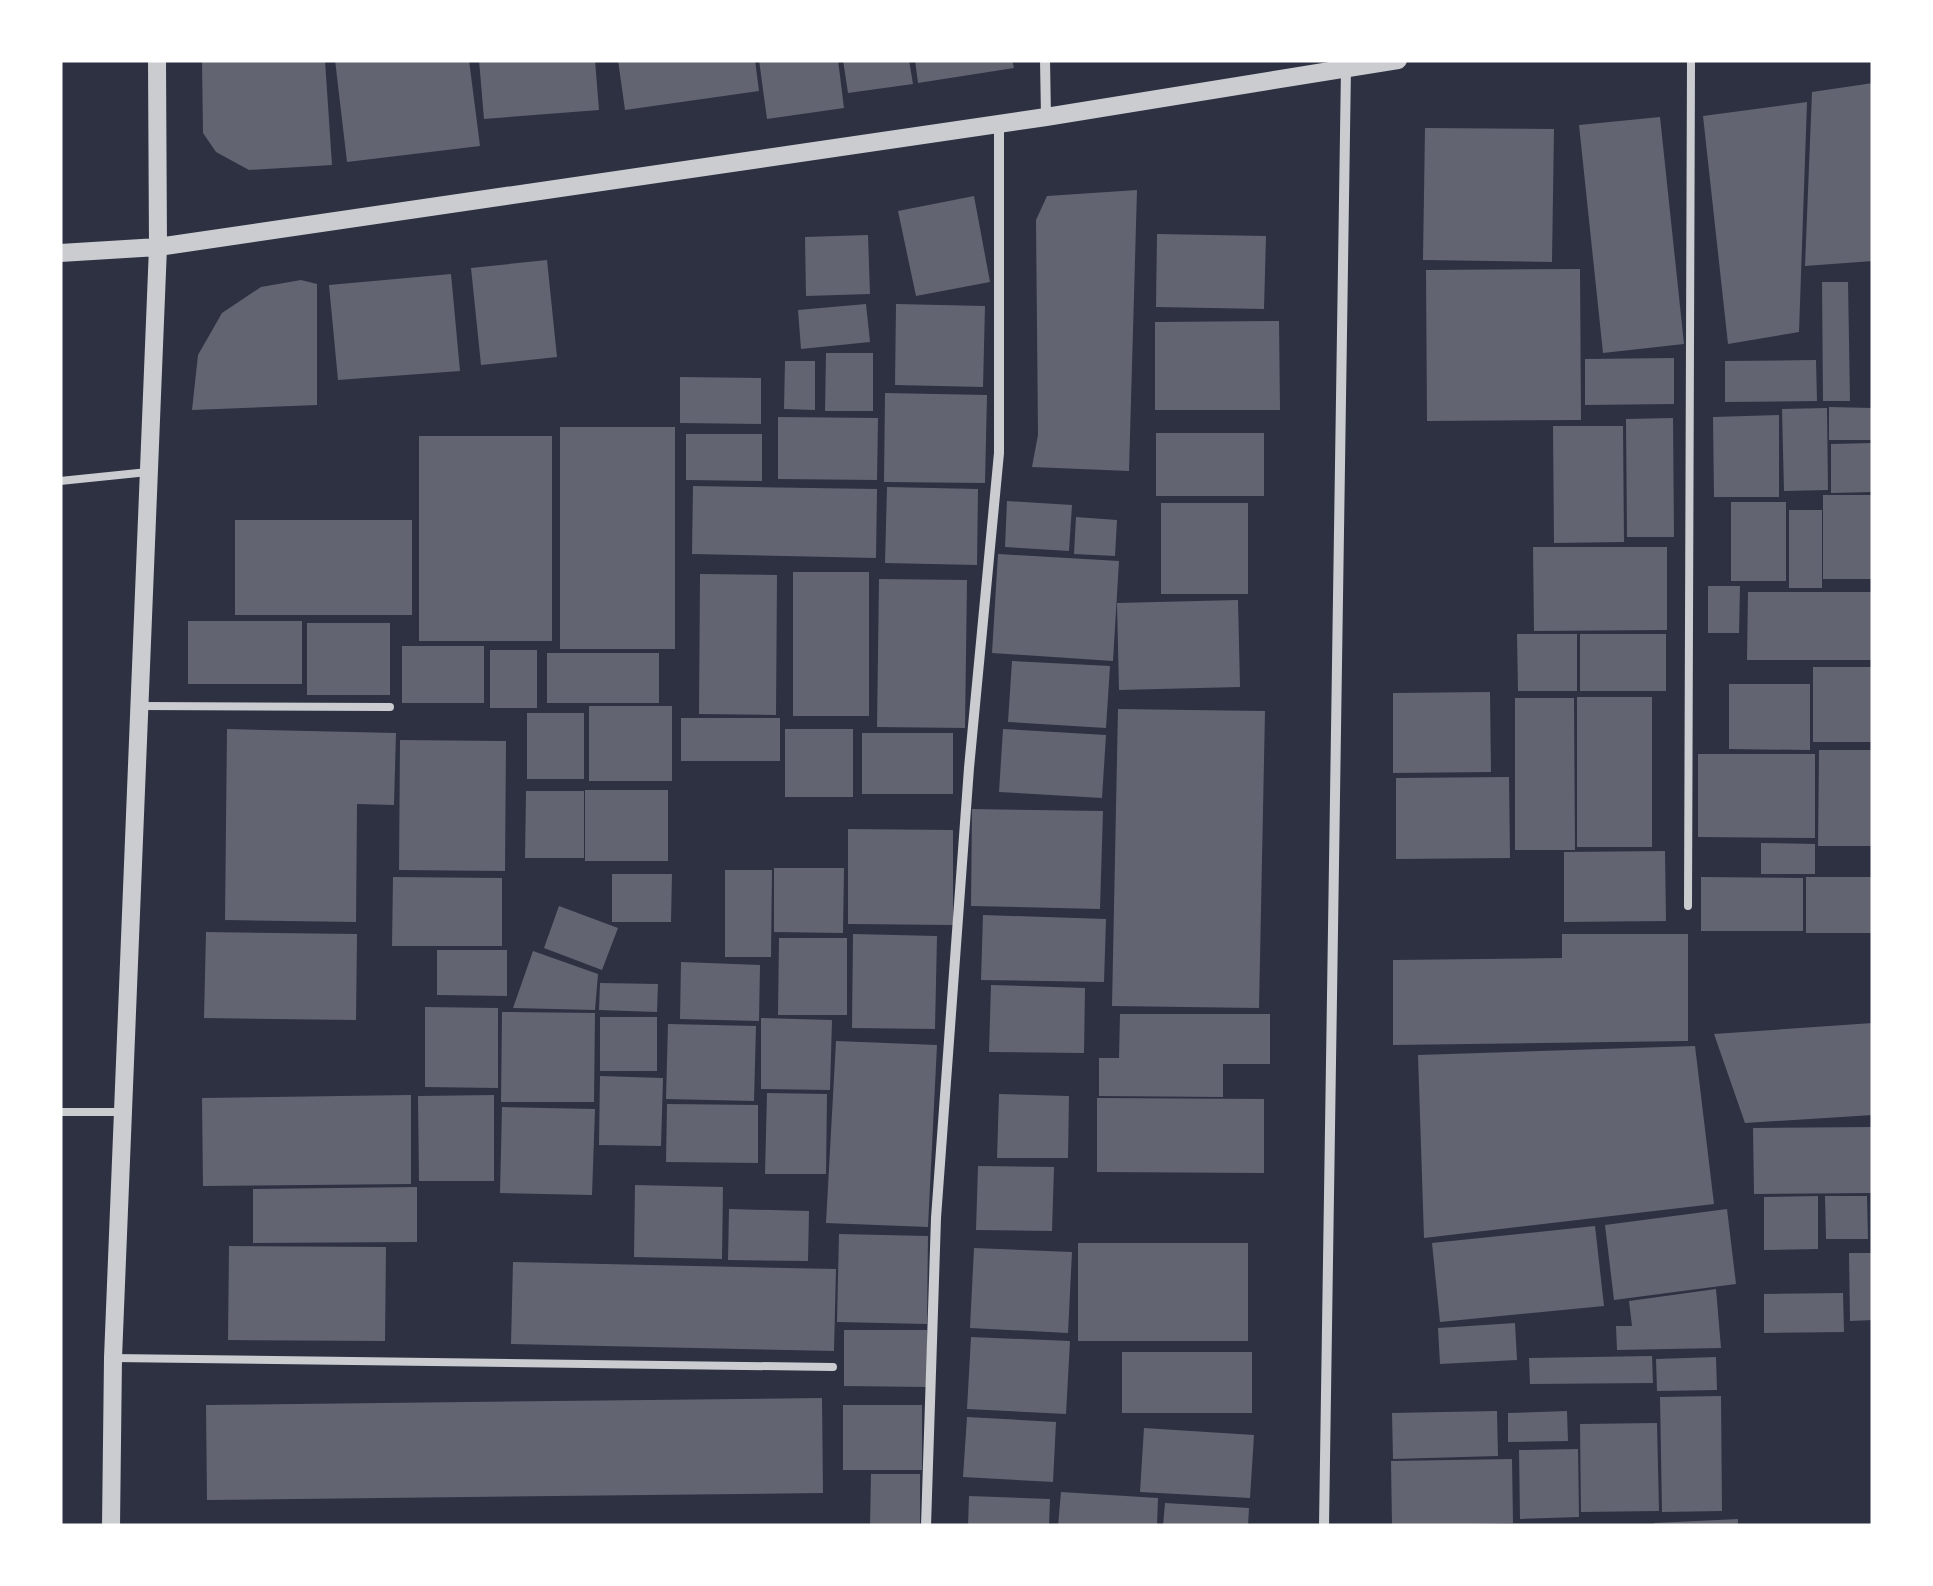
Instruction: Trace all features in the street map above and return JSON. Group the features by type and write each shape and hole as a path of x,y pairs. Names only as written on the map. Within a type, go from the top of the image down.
{"street":[{"path":"110,1526 113,1358 158,246 157,60"},
{"path":"1046,60 1046,117"},
{"path":"60,253 158,246 1046,117 1308,67 1398,60"},
{"path":"1324,1526 1346,67"},
{"path":"926,1526 936,1218 969,768 999,453 999,121"}],"lane":[{"path":"1688,906 1692,60"},
{"path":"60,480 148,472"},
{"path":"140,706 390,707"},
{"path":"60,1112 123,1112"},
{"path":"113,1358 833,1367"}],"building":[{"path":"202,60 325,60 332,165 249,170 216,152 203,133"},
{"path":"335,60 469,60 480,146 347,162"},
{"path":"479,60 595,60 599,110 484,119"},
{"path":"618,60 755,60 759,91 625,110"},
{"path":"759,60 838,60 844,108 767,119"},
{"path":"843,60 909,60 913,84 848,93"},
{"path":"915,60 1012,60 1014,68 918,83"},
{"path":"1873,83 1873,261 1805,266 1812,92"},
{"path":"1807,102 1799,332 1728,344 1703,116"},
{"path":"1660,117 1684,344 1603,353 1579,125"},
{"path":"1425,128 1554,129 1552,262 1423,260"},
{"path":"1137,190 1129,471 1032,467 1038,435 1036,220 1047,196"},
{"path":"974,196 990,282 916,296 898,211"},
{"path":"1157,234 1266,236 1264,309 1156,307"},
{"path":"868,235 870,294 806,296 805,237"},
{"path":"547,260 557,357 481,365 471,268"},
{"path":"1580,269 1581,420 1427,421 1426,270"},
{"path":"451,274 460,371 338,380 329,285"},
{"path":"301,280 317,284 317,405 192,410 198,355 222,313 261,287"},
{"path":"1822,282 1848,282 1850,401 1823,401"},
{"path":"866,304 870,342 801,349 798,310"},
{"path":"896,304 985,306 983,387 895,385"},
{"path":"1279,321 1280,410 1155,410 1155,322"},
{"path":"826,353 873,353 873,411 825,411"},
{"path":"1674,358 1674,404 1585,405 1585,359"},
{"path":"1816,360 1817,401 1725,402 1725,361"},
{"path":"785,361 815,361 815,410 784,409"},
{"path":"680,377 761,378 761,424 680,423"},
{"path":"885,393 987,395 985,483 884,482"},
{"path":"1829,407 1873,408 1873,440 1829,440"},
{"path":"1827,408 1828,490 1784,491 1782,409"},
{"path":"1779,415 1779,497 1714,497 1713,417"},
{"path":"778,417 878,418 877,480 778,479"},
{"path":"1673,418 1674,537 1627,537 1626,419"},
{"path":"1553,426 1623,426 1624,542 1554,543"},
{"path":"560,427 675,427 675,649 560,649"},
{"path":"1156,433 1264,433 1264,496 1156,496"},
{"path":"686,434 762,434 762,481 686,480"},
{"path":"419,436 552,436 552,641 419,641"},
{"path":"1873,443 1873,492 1831,493 1831,444"},
{"path":"693,486 877,489 876,558 692,554"},
{"path":"887,487 978,489 977,565 885,563"},
{"path":"1823,495 1873,495 1873,579 1823,579"},
{"path":"1007,501 1072,505 1069,551 1005,547"},
{"path":"1731,502 1786,502 1786,581 1731,581"},
{"path":"1161,503 1248,503 1248,594 1161,594"},
{"path":"1789,510 1822,510 1822,588 1789,588"},
{"path":"1076,517 1117,520 1115,556 1074,554"},
{"path":"235,520 412,520 412,615 235,615"},
{"path":"1533,547 1667,547 1667,630 1534,631"},
{"path":"998,554 1119,561 1113,661 992,653"},
{"path":"793,572 869,572 869,716 793,716"},
{"path":"700,574 777,575 776,715 699,714"},
{"path":"879,579 967,580 965,728 877,727"},
{"path":"1708,586 1740,586 1739,633 1708,633"},
{"path":"1748,592 1873,592 1873,660 1747,660"},
{"path":"1238,600 1240,687 1119,690 1117,603"},
{"path":"188,621 302,621 302,684 188,684"},
{"path":"307,623 390,623 390,695 307,695"},
{"path":"1517,634 1577,634 1577,691 1518,691"},
{"path":"1580,634 1666,634 1666,691 1580,691"},
{"path":"402,646 484,646 484,703 402,703"},
{"path":"490,650 537,650 537,708 490,708"},
{"path":"547,653 659,653 659,703 547,703"},
{"path":"1012,661 1110,666 1106,728 1008,722"},
{"path":"1813,667 1873,667 1873,742 1813,742"},
{"path":"1729,684 1810,684 1810,750 1729,749"},
{"path":"1490,692 1491,772 1393,773 1393,693"},
{"path":"1577,697 1652,697 1652,847 1577,847"},
{"path":"1515,698 1574,698 1575,850 1515,850"},
{"path":"589,706 672,706 672,781 589,781"},
{"path":"1118,709 1265,711 1259,1008 1112,1006"},
{"path":"527,713 584,713 584,779 527,779"},
{"path":"681,718 780,718 780,761 681,761"},
{"path":"227,729 396,733 394,805 357,804 356,922 225,920"},
{"path":"785,729 853,729 853,797 785,797"},
{"path":"1003,729 1106,735 1102,798 999,792"},
{"path":"862,733 953,733 953,794 862,794"},
{"path":"400,740 506,741 505,871 399,870"},
{"path":"1819,750 1873,750 1873,846 1818,846"},
{"path":"1698,754 1815,754 1815,838 1698,837"},
{"path":"1509,777 1510,858 1396,859 1396,778"},
{"path":"585,790 668,790 668,861 585,861"},
{"path":"526,791 584,791 584,858 525,858"},
{"path":"972,809 1103,811 1100,909 971,906"},
{"path":"848,829 953,830 953,925 848,924"},
{"path":"1761,843 1815,844 1815,874 1761,874"},
{"path":"1665,851 1666,921 1564,922 1564,852"},
{"path":"774,868 844,868 843,933 774,932"},
{"path":"725,870 772,870 771,957 725,957"},
{"path":"612,874 672,874 671,922 612,922"},
{"path":"393,877 502,878 502,946 392,946"},
{"path":"1701,877 1803,878 1803,931 1701,931"},
{"path":"1806,877 1873,877 1873,933 1806,933"},
{"path":"559,906 618,928 602,970 544,948"},
{"path":"983,915 1106,919 1104,982 981,980"},
{"path":"206,932 357,934 356,1020 204,1018"},
{"path":"853,934 937,936 935,1029 852,1028"},
{"path":"1562,934 1688,934 1688,1041 1393,1045 1393,960 1562,958"},
{"path":"779,938 847,938 847,1015 778,1015"},
{"path":"437,950 507,950 507,996 437,995"},
{"path":"533,951 598,974 595,1010 513,1008"},
{"path":"681,962 760,965 759,1021 680,1019"},
{"path":"600,983 658,984 657,1012 599,1010"},
{"path":"991,985 1085,988 1084,1053 989,1052"},
{"path":"425,1007 498,1008 498,1088 425,1087"},
{"path":"502,1012 595,1013 594,1102 501,1102"},
{"path":"1120,1014 1270,1014 1270,1064 1223,1064 1223,1097 1099,1096 1099,1058 1119,1058"},
{"path":"600,1017 657,1017 657,1071 600,1071"},
{"path":"761,1018 832,1020 830,1090 761,1089"},
{"path":"1873,1023 1873,1115 1745,1123 1714,1034"},
{"path":"668,1024 756,1026 754,1101 666,1099"},
{"path":"836,1041 937,1045 928,1227 826,1223"},
{"path":"1695,1046 1714,1204 1424,1238 1418,1055"},
{"path":"600,1076 663,1078 661,1146 599,1145"},
{"path":"767,1093 827,1094 826,1174 765,1174"},
{"path":"999,1094 1069,1096 1068,1158 997,1158"},
{"path":"411,1095 411,1184 203,1186 202,1098"},
{"path":"494,1095 494,1181 419,1181 418,1096"},
{"path":"1097,1098 1264,1099 1264,1173 1097,1172"},
{"path":"667,1104 758,1105 758,1163 666,1162"},
{"path":"502,1107 595,1109 592,1195 500,1193"},
{"path":"1873,1127 1873,1193 1754,1194 1753,1128"},
{"path":"978,1166 1054,1167 1052,1231 976,1230"},
{"path":"635,1185 723,1187 722,1259 634,1257"},
{"path":"417,1187 417,1242 253,1243 253,1189"},
{"path":"1818,1196 1818,1249 1764,1250 1764,1197"},
{"path":"1825,1196 1867,1196 1868,1239 1826,1239"},
{"path":"729,1209 809,1211 808,1261 728,1260"},
{"path":"1727,1209 1736,1284 1614,1300 1605,1225"},
{"path":"1595,1226 1604,1306 1440,1322 1432,1243"},
{"path":"839,1234 928,1236 927,1324 837,1322"},
{"path":"1078,1243 1248,1243 1248,1341 1078,1341"},
{"path":"229,1246 386,1247 385,1341 228,1340"},
{"path":"974,1248 1072,1252 1068,1333 970,1328"},
{"path":"1849,1253 1873,1253 1873,1320 1850,1321"},
{"path":"513,1262 836,1269 834,1351 511,1344"},
{"path":"1716,1289 1721,1348 1617,1350 1616,1326 1632,1326 1629,1301"},
{"path":"1843,1293 1844,1332 1764,1333 1764,1294"},
{"path":"1515,1323 1517,1360 1440,1364 1438,1328"},
{"path":"844,1330 927,1330 927,1387 844,1386"},
{"path":"971,1337 1070,1341 1066,1414 967,1409"},
{"path":"1122,1352 1252,1352 1252,1413 1122,1413"},
{"path":"1652,1356 1653,1383 1530,1384 1529,1358"},
{"path":"1716,1357 1717,1390 1657,1391 1656,1359"},
{"path":"1721,1396 1722,1511 1662,1512 1660,1397"},
{"path":"822,1398 823,1493 207,1500 206,1405"},
{"path":"843,1405 922,1405 922,1470 843,1470"},
{"path":"1497,1411 1498,1456 1393,1459 1392,1413"},
{"path":"1567,1411 1568,1441 1508,1442 1508,1413"},
{"path":"967,1417 1056,1422 1053,1482 963,1477"},
{"path":"1657,1423 1659,1511 1581,1512 1580,1424"},
{"path":"1144,1428 1254,1435 1250,1498 1140,1492"},
{"path":"1578,1449 1579,1517 1520,1519 1519,1450"},
{"path":"1512,1459 1513,1523 1392,1526 1391,1461"},
{"path":"871,1474 920,1474 920,1526 870,1526"},
{"path":"1061,1492 1158,1498 1157,1526 1058,1526"},
{"path":"969,1496 1050,1499 1049,1526 968,1526"},
{"path":"1165,1503 1249,1508 1248,1526 1163,1526"},
{"path":"1738,1519 1738,1526 1654,1526 1654,1523"}]}
